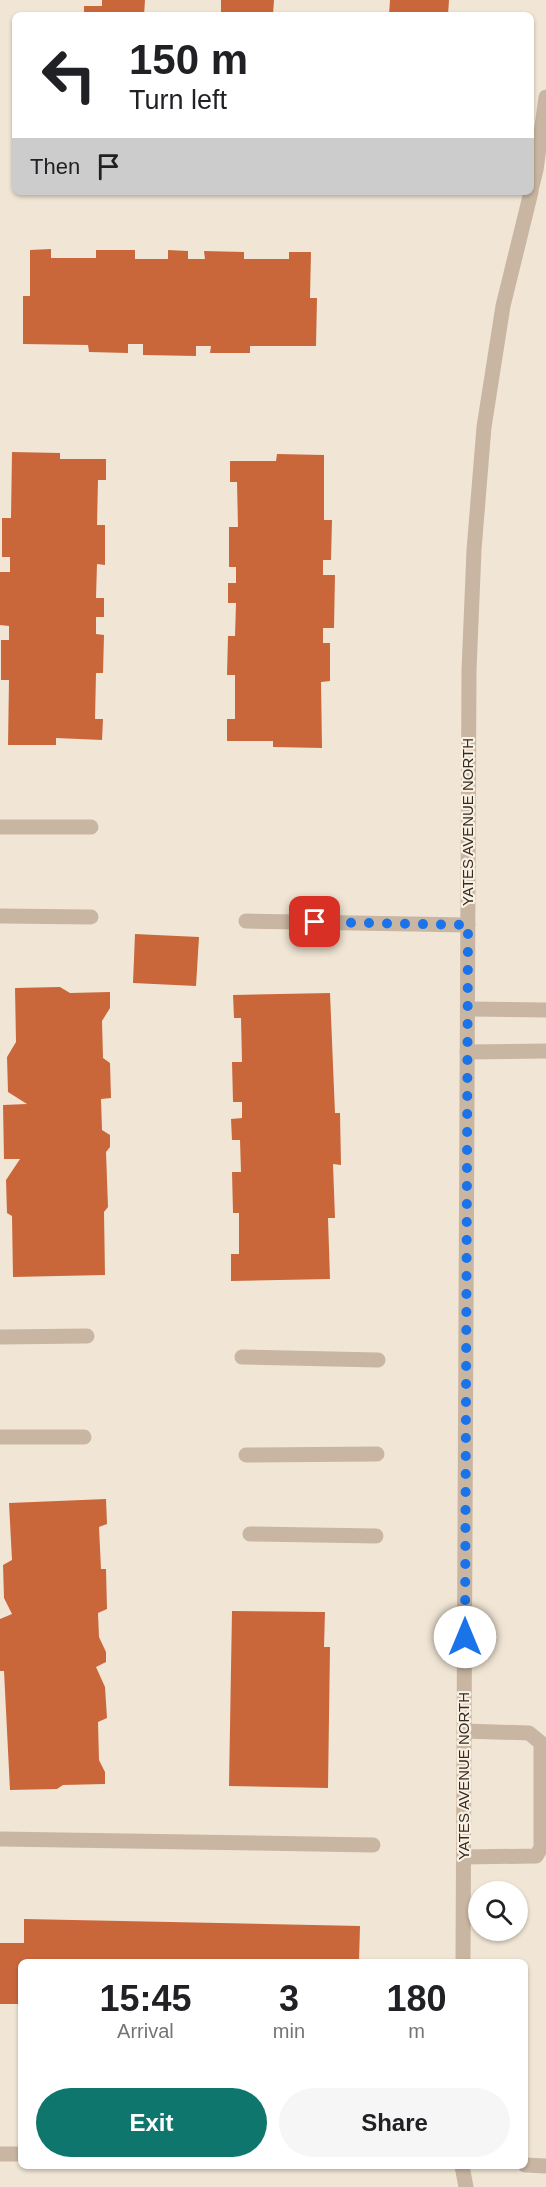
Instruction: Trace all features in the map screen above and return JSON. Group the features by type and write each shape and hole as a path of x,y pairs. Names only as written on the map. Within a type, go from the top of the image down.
{"street":[{"name":"YATES AVENUE NORTH","path":"534,178 546,97"},
{"name":"YATES AVENUE NORTH","path":"463,1959 469,670 474,550 482,449 503,306 530,195"},
{"path":"0,827 91,827"},
{"path":"0,916 91,917"},
{"path":"246,921 468,925"},
{"path":"468,1009 546,1010"},
{"path":"467,1052 546,1051"},
{"path":"0,1337 87,1336"},
{"path":"242,1357 378,1360"},
{"path":"0,1437 84,1437"},
{"path":"246,1455 377,1454"},
{"path":"250,1534 376,1536"},
{"path":"464,1731 530,1733 541,1743 541,1848 536,1856 464,1857"},
{"path":"0,1839 373,1845"},
{"path":"0,2154 18,2154"},
{"path":"528,2165 546,2166"},
{"path":"463,2169 466,2187"}],"building":[{"path":"102,0 145,0 144,12 84,12 84,6 102,6"},
{"path":"221,0 274,0 273,12 221,12"},
{"path":"390,0 449,0 448,12 389,12"},
{"path":"51,249 51,258 96,258 96,250 135,250 135,259 168,259 168,250 188,251 188,259 205,259 204,251 244,252 244,259 289,259 289,252 311,252 310,298 317,298 316,346 250,346 250,353 210,353 211,346 196,346 196,356 143,355 143,344 128,344 128,353 89,352 88,345 23,344 23,296 30,296 30,250"},
{"path":"12,452 60,453 60,459 106,459 106,480 98,480 97,525 105,525 105,565 97,564 96,598 104,598 104,617 96,617 96,634 104,635 103,673 96,673 95,719 103,719 102,740 56,738 56,745 8,745 9,680 1,680 1,640 9,640 9,626 0,625 0,572 10,572 10,557 2,557 2,518 11,518"},
{"path":"277,454 324,455 324,520 332,520 331,560 323,560 323,575 335,575 334,628 323,628 323,643 330,643 330,681 321,682 322,748 273,747 273,741 227,741 227,719 235,719 235,675 227,675 228,636 235,636 236,603 228,603 228,583 236,583 236,567 229,567 229,527 238,527 237,482 230,482 230,461 276,461"},
{"path":"135,934 199,937 196,986 133,983"},
{"path":"60,987 70,993 110,992 110,1008 102,1021 103,1058 110,1063 111,1098 101,1099 102,1130 110,1135 110,1147 106,1152 108,1207 104,1212 105,1275 13,1277 12,1216 7,1213 6,1180 20,1159 4,1159 3,1105 27,1104 8,1092 7,1057 16,1042 15,988"},
{"path":"330,993 335,1113 340,1113 341,1165 333,1164 335,1218 328,1218 330,1279 231,1281 231,1254 239,1254 239,1213 233,1213 232,1172 241,1172 240,1140 232,1140 231,1119 242,1118 242,1102 233,1102 232,1062 242,1062 241,1018 234,1018 233,995"},
{"path":"106,1499 107,1524 99,1527 101,1569 106,1569 107,1609 98,1613 99,1637 106,1652 106,1662 96,1667 105,1687 107,1718 98,1722 99,1760 105,1772 105,1784 63,1785 57,1789 10,1790 4,1671 0,1671 0,1619 12,1614 4,1598 3,1565 12,1560 9,1503"},
{"path":"232,1611 325,1612 324,1647 330,1647 328,1788 229,1786"},
{"path":"24,1919 360,1926 359,1959 18,1959 18,2004 0,2004 0,1943 24,1943"}],"route":[{"path":"315,922 468,925 465,1637"}]}
